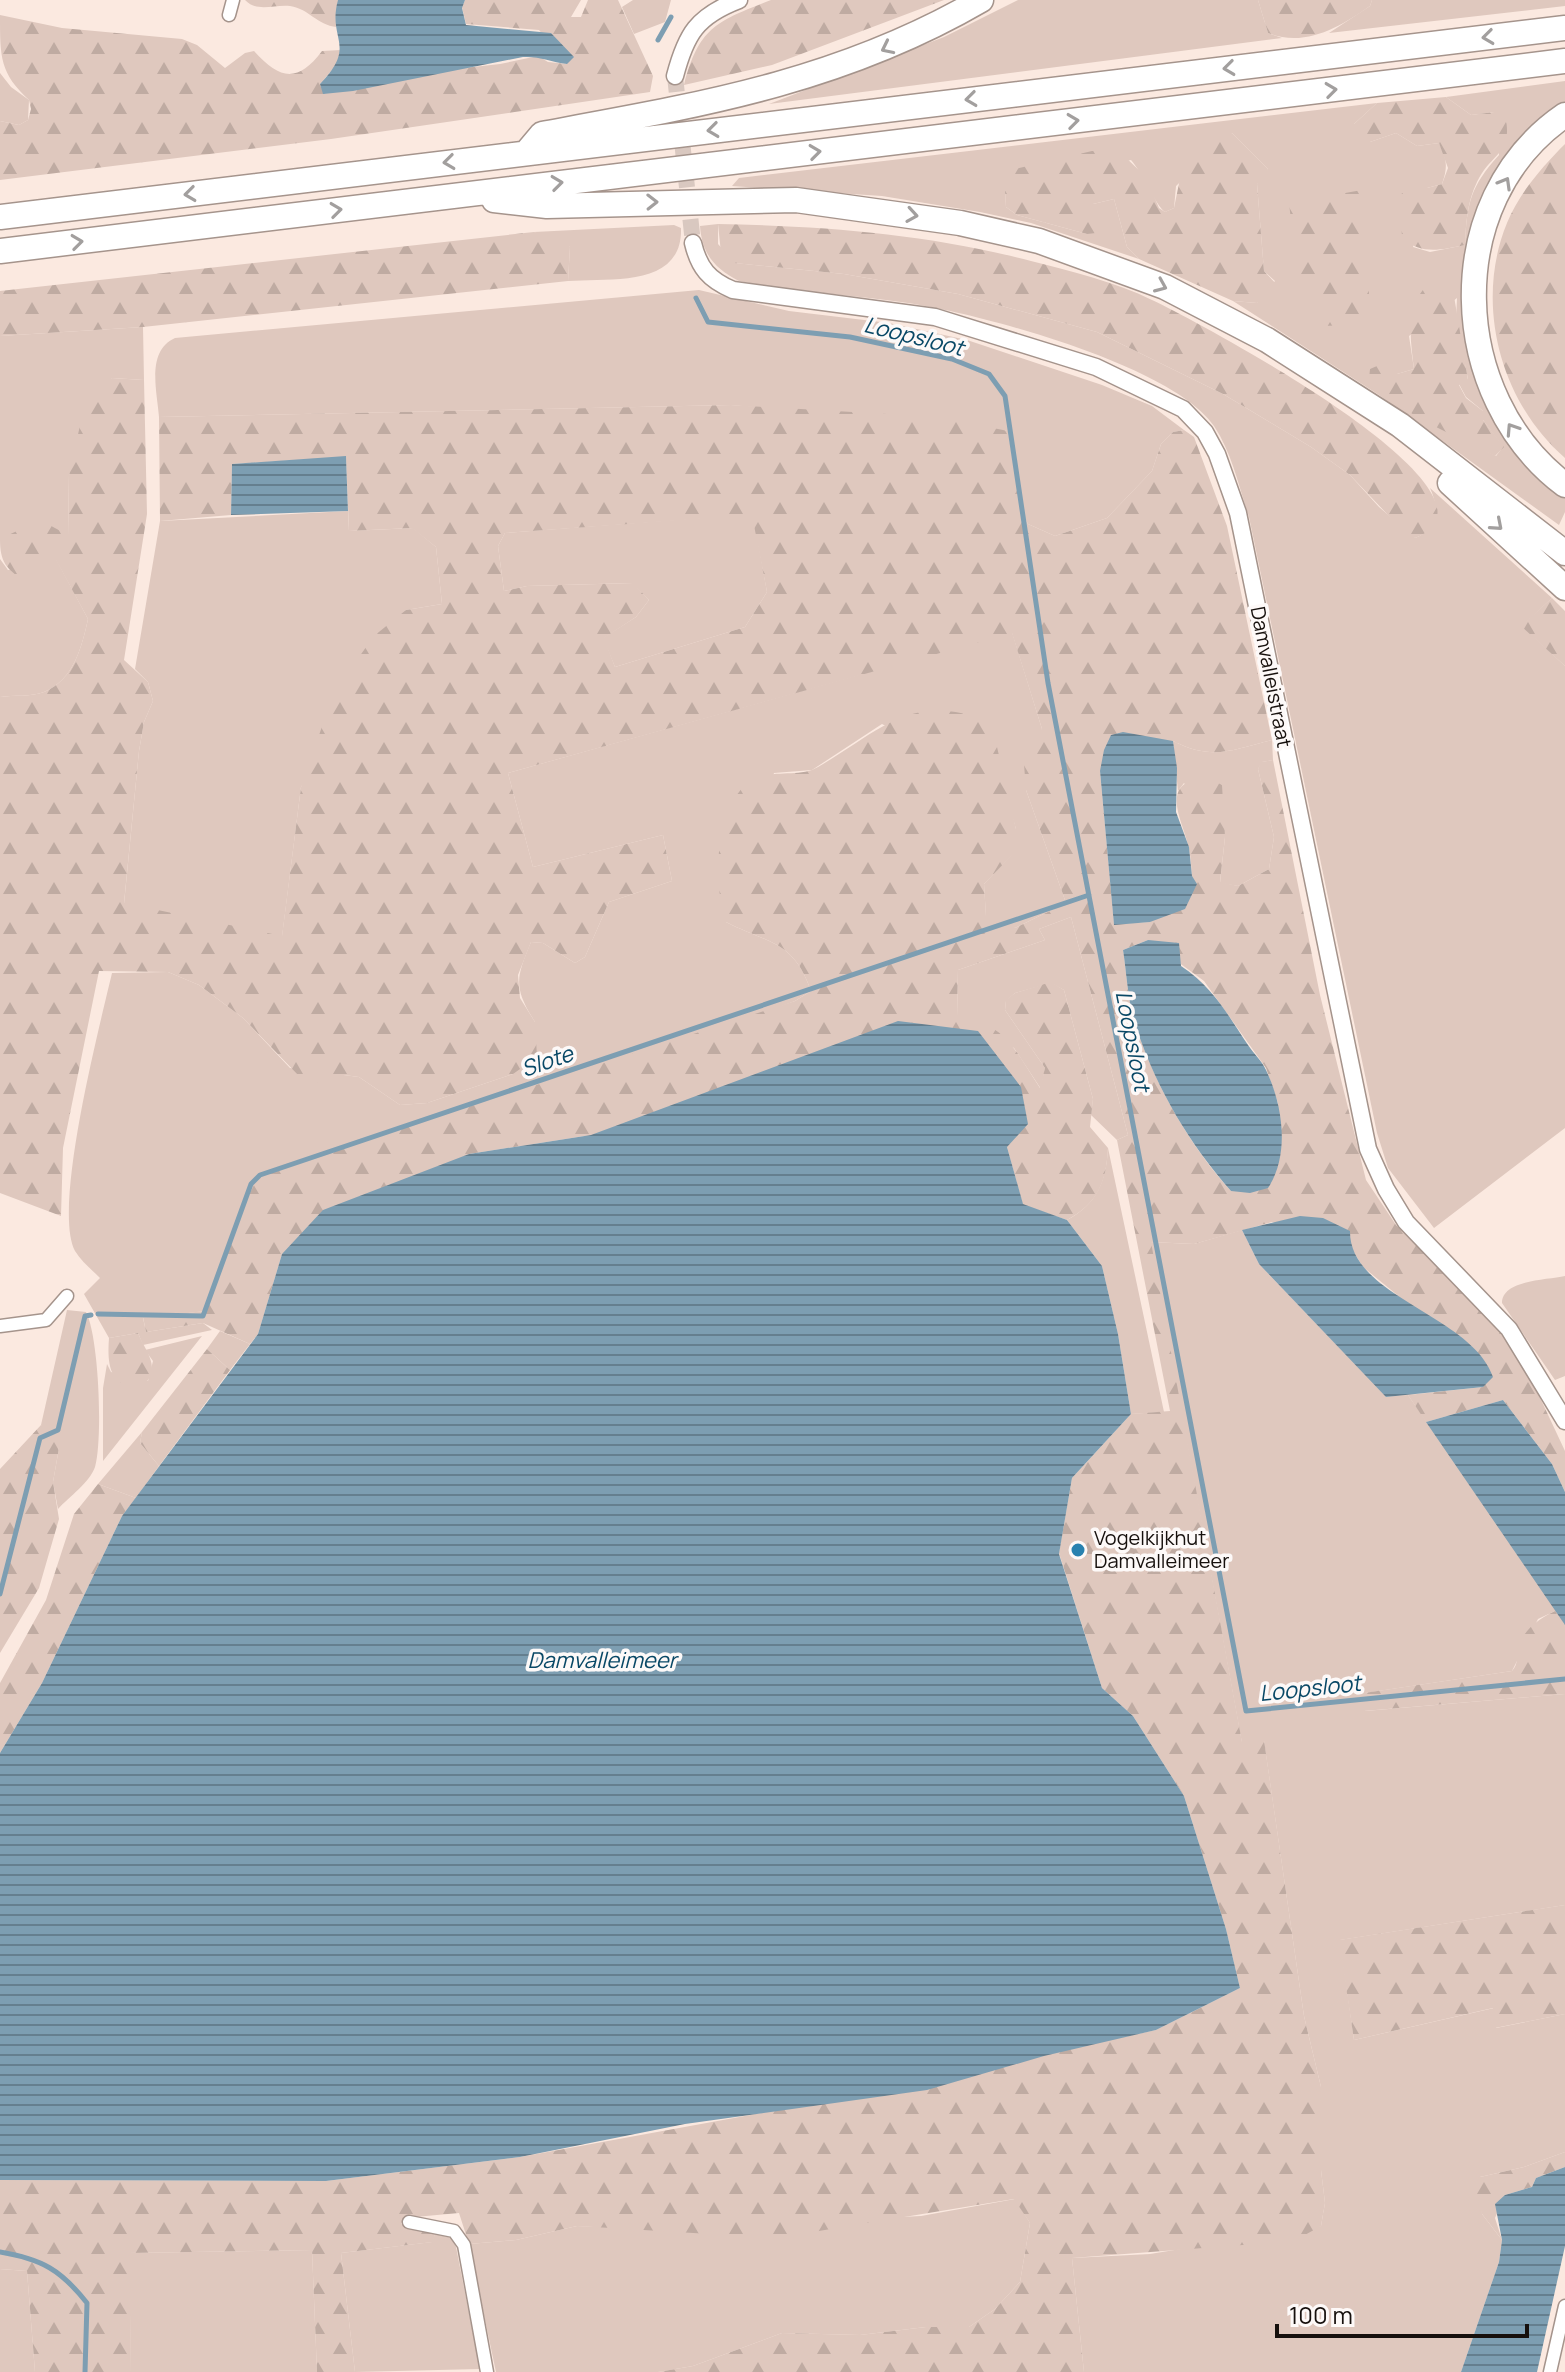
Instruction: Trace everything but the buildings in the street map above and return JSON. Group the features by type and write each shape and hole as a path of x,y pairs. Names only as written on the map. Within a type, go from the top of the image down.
{"highway":[{"path":"526,153 542,134 724,101 867,58 981,0"},
{"path":"0,217 1565,28"},
{"path":"0,251 1565,61"},
{"path":"1565,115 1533,143 1507,177 1492,206 1481,235 1472,307 1477,343 1494,398 1521,442 1565,485"},
{"path":"452,196 547,206 796,200 960,223 1039,241 1165,287 1267,340 1400,425 1565,553"},
{"path":"1369,408 1565,588"}],"street":[{"path":"229,15 233,0"},
{"path":"675,76 684,41 700,21 716,9 739,0"},
{"name":"Damvalleistraat","path":"693,243 698,263 708,276 733,290 935,317 1017,340 1096,367 1183,409 1205,432 1217,454 1238,513 1368,1149 1386,1189 1406,1222 1509,1329 1535,1367 1565,1421"},
{"path":"0,1326 46,1320 67,1296"},
{"path":"409,2222 454,2231 464,2245 487,2372"},
{"path":"1550,2372 1565,2306"}],"green space":[{"path":"245,0 338,0 337,27 297,8 261,7"},
{"path":"465,0 581,0 571,17 581,17 588,0 618,0 653,76 650,92 331,139 0,180 0,121 19,125 28,120 31,109 29,100 12,81 4,64 0,15 62,28 182,39 197,45 225,68 245,53 254,51 272,68 289,74 297,73 322,51 341,50 339,62 320,84 500,64 538,56 548,62 567,64 539,30 466,24 462,7"},
{"path":"633,0 671,0 665,22 634,34 622,7"},
{"path":"771,0 944,0 772,65 684,85 696,50 713,28"},
{"path":"1018,0 1258,0 1268,33 1282,38 769,104 944,37"},
{"path":"1258,0 1372,0 1370,6 1334,28 1309,37 1295,38 1268,33"},
{"path":"1372,0 1565,0 1565,6 1329,33 1370,6"},
{"path":"0,73 11,87 29,100 28,120 19,125 0,121"},
{"path":"1565,81 1565,107 1498,178 1471,351 1565,494 1565,512 1559,525 1379,395 1233,301 1257,303 1275,281 1264,271 1257,184 1268,169 1232,133 1176,186 1174,208 1165,212 1131,160 1005,191 1006,207 1017,215 1087,234 1093,204 1114,199 1127,247 1139,259 1031,223 980,212 882,196 732,186 739,178 1377,103 1354,124 1370,142 1396,133 1417,146 1439,143 1444,154 1446,168 1442,184 1427,188 1413,247 1430,252 1465,245 1472,196 1499,155 1494,112 1471,115 1446,97","holes":["1457,298 1456,320 1468,379 1459,384 1466,397 1483,411 1483,420 1503,447 1496,456 1404,408 1397,374 1414,369 1409,336"]},
{"path":"1446,97 1471,115 1494,112 1505,115 1506,138 1504,146 1483,172 1474,190 1465,245 1424,249 1402,238 1400,195 1417,182 1427,188 1442,184 1448,168 1439,143 1417,146 1396,133 1370,142 1353,141 1354,124 1377,103"},
{"path":"1232,133 1268,169 1266,179 1257,184 1264,271 1280,288 1257,303 1233,301 1139,259 1127,247 1114,199 1093,204 1096,233 1087,234 1017,215 1006,207 1005,191 1015,169 1092,151 1120,152 1146,177 1159,208 1165,212 1174,208 1184,159 1197,141"},
{"path":"1565,144 1565,458 1542,435 1509,380 1499,350 1493,286 1497,254 1512,212 1532,180"},
{"path":"1362,190 1371,324 1323,326 1298,280 1289,203"},
{"path":"718,224 718,244 735,263 844,274 958,294 1097,332 1223,394 1311,447 1350,475 1379,507 1415,538 1428,529 1435,518 1430,488 1552,598 1522,626 1565,666 1565,1128 1434,1228 1388,1168 1377,1133 1249,517 1230,459 1214,426 1192,404 1159,383 1118,363 1026,331 908,303 739,281 711,260 704,245 700,226"},
{"path":"718,224 837,229 954,244 1061,269 1138,294 1224,338 1339,409 1390,448 1426,485 1437,516 1415,538 1407,535 1350,475 1311,447 1223,394 1097,332 958,294 844,274 734,263 721,253"},
{"path":"674,225 681,228 678,247 670,261 641,276 604,280 568,281 570,247 534,232"},
{"path":"534,232 560,238 570,247 568,281 143,327 0,336 0,291"},
{"path":"1434,279 1452,284 1468,380 1459,385 1466,398 1483,411 1483,420 1504,447 1495,456 1412,413 1369,379 1370,369 1377,366 1397,374 1414,369 1413,309 1424,288"},
{"path":"699,290 789,311 889,323 967,340 1102,385 1152,406 1184,430 1173,432 1161,444 1152,471 1107,518 1055,536 1028,524 1021,511 1008,431 731,405 159,417 157,362 166,344 175,338"},
{"path":"143,327 144,380 112,378 69,475 68,536 0,541 0,336"},
{"path":"112,378 144,380 147,514 124,660 148,682 153,701 144,722 139,751 124,903 282,936 301,787 334,692 374,636 406,610 442,604 436,547 412,528 349,531 346,457 232,464 231,515 160,521 159,417 731,405 938,417 1008,431 1021,511 1028,524 1055,536 1107,518 1152,471 1161,444 1173,432 1184,430 1194,437 1227,526 1272,740 1222,752 1200,751 1173,741 1100,771 1114,924 1150,922 1192,876 1177,799 1184,785 1193,780 1208,780 1222,785 1225,837 1220,882 1238,886 1269,869 1274,837 1258,769 1261,762 1273,760 1320,995 1366,1180 1396,1225 1496,1324 1527,1370 1565,1451 1565,1492 1552,1464 1503,1400 1426,1422 1408,1395 1483,1387 1396,1294 1363,1267 1350,1246 1272,1222 1194,1244 1151,1242 1242,1742 1264,1740 1304,2016 1321,2087 1321,2170 1325,2203 1321,2226 1294,2241 1072,2258 1084,2372 658,2372 693,2366 782,2333 860,2335 926,2327 969,2327 995,2309 1020,2282 1030,2223 1014,2199 776,2238 577,2226 516,2240 469,2244 459,2213 404,2218 401,2224 435,2234 433,2242 341,2253 355,2372 317,2372 312,2250 130,2253 131,2372 35,2372 27,2271 0,2269 0,2180 326,2181 520,2157 805,2105 1156,2030 1240,1988 1226,1929 1184,1796 1133,1716 1102,1688 1059,1553 1072,1478 1131,1414 1170,1411 1117,1140 1128,1135 1071,917 1039,929 1045,940 958,970 957,1015 974,1019 998,1032 1016,1051 1040,1088 1045,1068 1005,1010 1006,1000 1015,993 1051,982 1064,990 1093,1099 1090,1127 1108,1148 1105,1172 1098,1191 1086,1206 1067,1220 1023,1205 1007,1147 591,1135 469,1154 282,1254 258,1334 250,1344 203,1323 146,1332 143,1317 206,1311 242,1209 259,1175 795,1001 811,991 804,974 788,953 726,922 722,907 718,869 723,829 737,795 756,778 818,767 881,727 918,713 963,713 991,721 1016,829 1016,851 984,884 986,916 1002,916 1015,928 1066,903 1026,790 1023,751 1042,729 1012,633 508,773 533,867 663,835 672,881 609,902 585,957 575,963 543,943 531,942 518,975 520,998 535,1022 537,1057 513,1074 427,1103 400,1105 359,1077 344,1075 314,1083 301,1078 243,1018 199,985 168,972 99,971 63,1148 61,1216 0,1193 0,697 39,694 54,687 75,661 88,619 56,560 25,581 5,564 0,539 40,520 68,535 69,475 83,412","holes":["752,515 767,592 745,627 615,667 604,638 636,617 649,600 633,583 527,586 504,591 498,546 505,533","1148,940 1204,981 1266,1068 1278,1103 1231,1191 1176,1115 1154,1073 1134,1021 1123,950"]},
{"path":"348,511 349,531 413,528 436,547 442,604 406,610 301,787 282,937 124,904 139,751 144,722 153,701 148,682 135,669 160,521"},
{"path":"753,514 767,592 745,627 615,667 603,638 636,617 649,600 632,583 527,586 504,591 498,546 505,533"},
{"path":"0,559 8,570 56,559 88,619 70,671 54,687 39,694 0,697"},
{"path":"1552,598 1565,611 1565,666 1521,626"},
{"path":"1012,632 1042,729 1026,790 1066,903 1015,928 986,917 984,884 1016,850 1016,829 1004,788 882,724 812,770 774,773 726,922 788,953 804,974 811,991 795,1001 242,1209 206,1311 143,1318 146,1332 203,1323 212,1330 143,1345 138,1333 109,1338 84,1294 100,1278 75,1251 69,1229 69,1197 80,1115 112,973 168,972 199,985 243,1018 290,1068 359,1077 400,1105 427,1103 513,1074 535,1022 523,1000 519,982 531,942 543,943 575,963 585,957 609,902 672,881 663,835 533,867 508,773"},
{"path":"1272,740 1273,760 1262,762 1258,769 1274,837 1269,869 1238,886 1220,883 1225,837 1184,783 1178,791 1173,741 1200,751 1222,752"},
{"path":"1071,917 1128,1135 1117,1140 1091,1115 1093,1099 1064,990 1051,983 1015,993 1006,1001 1005,1010 1045,1068 1041,1089 1014,1048 957,1016 958,970 1045,940 1039,929"},
{"path":"1108,1148 1164,1412 1131,1414 1118,1334 1102,1266 1067,1220 1086,1207 1098,1191"},
{"path":"1242,1230 1259,1264 1386,1396 1408,1395 1557,1610 1538,1619 1512,1671 1365,1693 1365,1711 1565,1694 1565,1905 1340,1940 1354,2040 1494,2008 1496,2028 1565,2014 1565,2152 1524,2167 1480,2177 1482,2214 1502,2240 1499,2262 1461,2372 1084,2372 1072,2258 1150,2254 1321,2226 1325,2203 1321,2170 1321,2087 1304,2016 1264,1741 1242,1743 1150,1242 1194,1244"},
{"path":"1565,1276 1565,1376 1555,1380 1502,1303 1504,1295 1517,1285"},
{"path":"67,1310 86,1312 90,1325 97,1365 99,1434 92,1473 58,1509 53,1482 59,1448 41,1425"},
{"path":"220,1331 250,1344 230,1370 207,1349"},
{"path":"138,1333 152,1366 149,1379 143,1386 132,1386 123,1384 112,1373 109,1338"},
{"path":"202,1336 103,1461 103,1388 107,1364 111,1372 148,1381 153,1361 145,1350"},
{"path":"207,1349 230,1370 159,1466 140,1443 142,1432"},
{"path":"41,1425 58,1434 59,1448 53,1482 59,1519 39,1588 0,1653 0,1469"},
{"path":"142,1432 140,1443 159,1466 136,1498 98,1484"},
{"path":"98,1484 136,1498 122,1516 42,1683 0,1753 0,1683 46,1600 74,1514"},
{"path":"1557,1610 1565,1625 1565,1694 1364,1711 1364,1693 1512,1671 1525,1634"},
{"path":"1565,1905 1565,2014 1495,2028 1493,2008 1354,2040 1339,1940"},
{"path":"1565,2152 1565,2167 1536,2178 1532,2187 1505,2195 1495,2218 1502,2240 1482,2214 1473,2187 1480,2177 1524,2167"},
{"path":"1015,2199 1030,2223 1020,2282 995,2309 969,2327 926,2327 860,2335 782,2333 693,2366 658,2372 496,2372 469,2244 516,2240 577,2226 653,2229 921,2216"},
{"path":"435,2234 452,2238 456,2247 480,2369 355,2372 341,2253 432,2242"},
{"path":"312,2250 317,2372 131,2372 129,2253"},
{"path":"0,2269 27,2271 35,2372 0,2372"}],"water":[{"path":"338,0 465,0 462,8 466,25 551,33 574,57 567,64 523,57 353,91 323,94 320,84 331,71 339,51 336,25"},
{"path":"346,456 348,511 231,515 232,464"},
{"path":"1123,732 1173,741 1177,768 1176,812 1189,847 1192,876 1197,884 1185,909 1150,922 1114,925 1100,771 1111,735"},
{"path":"1148,940 1179,943 1181,966 1211,992 1266,1070 1277,1099 1282,1130 1279,1161 1268,1188 1250,1193 1231,1191 1188,1135 1165,1095 1134,1021 1123,950"},
{"name":"Damvalleimeer","path":"898,1021 978,1031 1021,1087 1028,1124 1007,1147 1023,1204 1067,1220 1102,1266 1118,1334 1131,1414 1072,1478 1059,1554 1102,1688 1133,1716 1184,1796 1226,1929 1240,1988 1156,2030 1044,2056 927,2090 685,2124 520,2157 326,2181 0,2180 0,1753 42,1683 122,1516 258,1334 282,1254 323,1210 469,1154 591,1135"},
{"path":"1300,1216 1323,1218 1350,1231 1355,1254 1369,1273 1389,1290 1462,1337 1481,1356 1493,1377 1483,1387 1386,1397 1259,1264 1242,1230"},
{"path":"1503,1400 1552,1464 1565,1492 1565,1625 1426,1422"},
{"path":"1565,2167 1565,2246 1537,2372 1461,2372 1499,2262 1502,2240 1495,2204 1505,2195 1532,2187 1536,2178"}],"waterway":[{"name":"Loopsloot","path":"658,40 671,17"},
{"name":"Loopsloot","path":"696,298 708,322 850,337 952,359 989,374 1005,396 1048,683 1246,1711 1565,1679"},
{"name":"Slote","path":"98,1314 203,1316 251,1184 260,1175 1089,895"},
{"name":"Slote","path":"0,1594 40,1438 58,1430 85,1316 91,1315"},
{"name":"Slote","path":"0,2252 28,2258 50,2268 87,2303 85,2372"}],"tunnel":[{"path":"675,76 693,243"}],"place":[{"name":"Vogelkijkhut Damvalleimeer","path":"1078,1550"}]}
